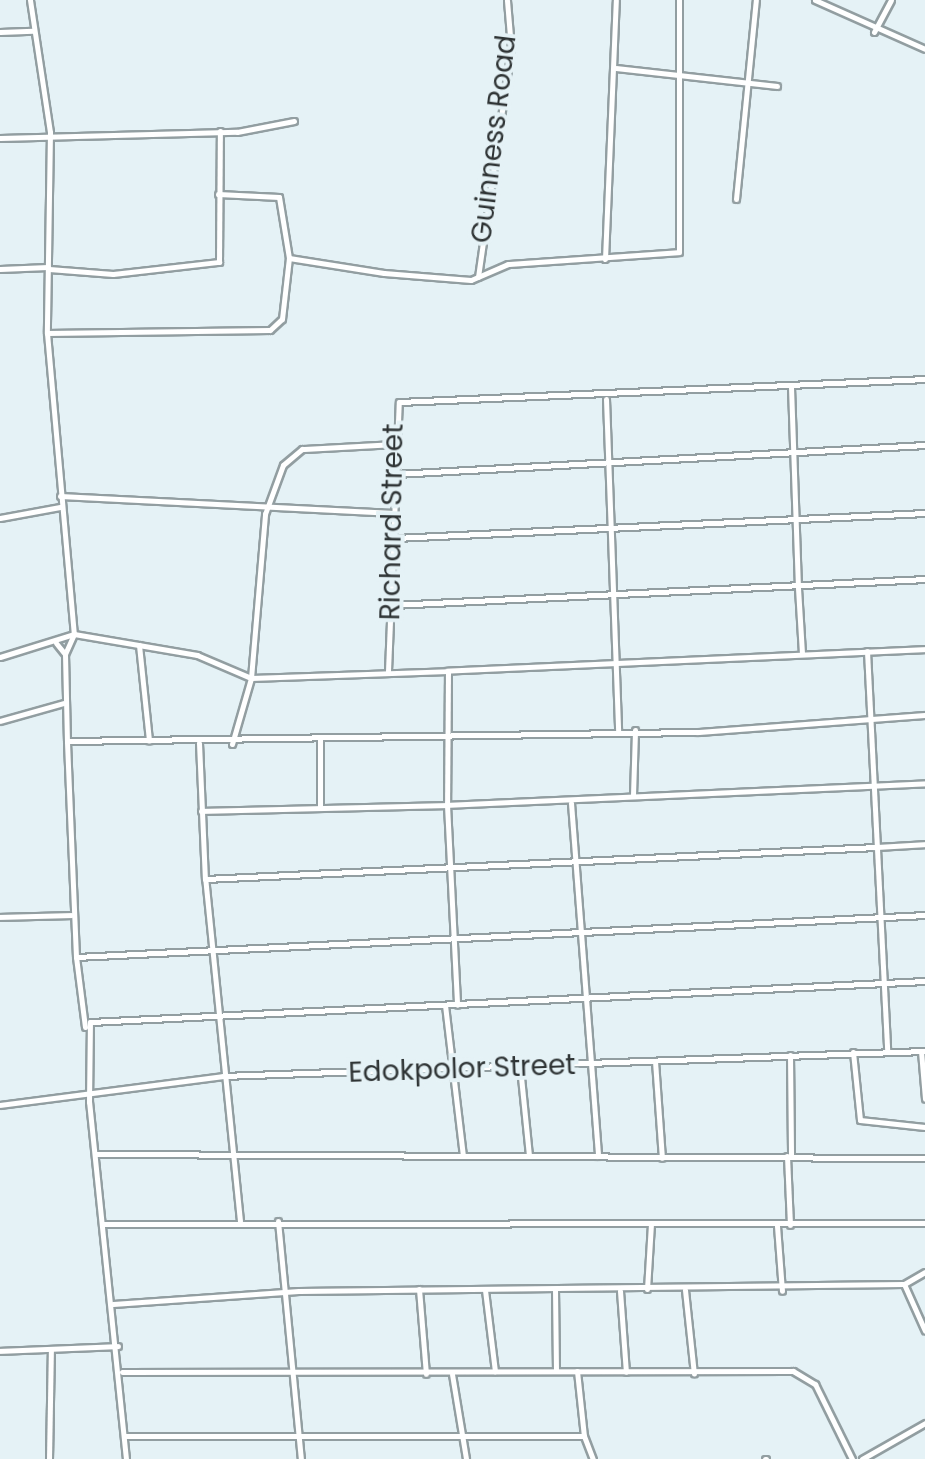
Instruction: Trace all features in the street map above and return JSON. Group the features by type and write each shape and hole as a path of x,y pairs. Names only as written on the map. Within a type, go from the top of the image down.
{"street":[{"path":"30,0 50,132 47,333 74,634 66,654 64,703 71,915 122,1372 126,1459"},
{"name":"Guinness Road","path":"478,277 511,48 507,0"},
{"path":"605,259 616,0"},
{"path":"290,258 478,277 508,264 605,259 681,249 673,167 682,74 679,0"},
{"path":"736,200 756,0"},
{"path":"816,0 874,32 925,49"},
{"path":"874,32 892,0"},
{"path":"0,32 33,31"},
{"path":"615,68 777,86"},
{"path":"0,138 50,132 220,131 294,121"},
{"path":"0,269 48,268 113,274 218,263 220,131"},
{"path":"47,333 270,330 282,319 290,258 279,197 218,194"},
{"path":"618,732 606,399 925,379"},
{"path":"790,387 787,451 802,654"},
{"name":"Richard Street","path":"388,671 395,538 394,444 402,400 606,399"},
{"path":"232,744 251,678 271,510 295,452 394,444"},
{"path":"395,474 925,445"},
{"path":"60,496 271,510 394,513"},
{"path":"0,518 60,507"},
{"path":"395,538 925,513"},
{"path":"391,605 614,599 925,579"},
{"path":"0,657 74,634 139,644 251,678 925,649"},
{"path":"55,642 66,654"},
{"path":"139,644 150,740"},
{"path":"867,651 876,916 886,982 887,1052"},
{"path":"448,672 447,804 457,1005"},
{"path":"0,721 64,703"},
{"path":"66,741 232,744 618,732 925,715"},
{"path":"633,796 636,730"},
{"path":"320,740 320,806"},
{"path":"199,743 214,1015 240,1221"},
{"path":"202,811 570,803 584,794 633,796 925,783"},
{"path":"570,803 582,1001 598,1156"},
{"path":"205,879 576,864 925,844"},
{"path":"0,917 71,915"},
{"path":"76,957 210,947 925,915"},
{"path":"85,1027 214,1015 582,1001 925,981"},
{"path":"444,1005 463,1157"},
{"path":"923,1051 925,1098"},
{"name":"Edokpolor Street","path":"0,1105 90,1088 224,1076 923,1051"},
{"path":"853,1052 860,1120 925,1127"},
{"path":"790,1055 790,1224"},
{"path":"654,1061 662,1158"},
{"path":"520,1066 529,1156"},
{"path":"96,1154 925,1158"},
{"path":"278,1221 291,1292 299,1371 301,1459"},
{"path":"103,1224 925,1223"},
{"path":"648,1289 652,1224"},
{"path":"777,1226 782,1290"},
{"path":"113,1304 291,1292 419,1289 782,1290 904,1284 925,1272"},
{"path":"904,1284 925,1331"},
{"path":"419,1289 426,1374"},
{"path":"555,1289 556,1371"},
{"path":"484,1290 495,1371"},
{"path":"620,1290 626,1372"},
{"path":"685,1290 694,1374"},
{"path":"0,1351 118,1346"},
{"path":"48,1459 51,1349"},
{"path":"576,1371 584,1436 593,1459"},
{"path":"122,1372 804,1373 852,1459"},
{"path":"452,1374 466,1459"},
{"path":"862,1459 925,1422"},
{"path":"125,1436 300,1440 584,1436"}]}
